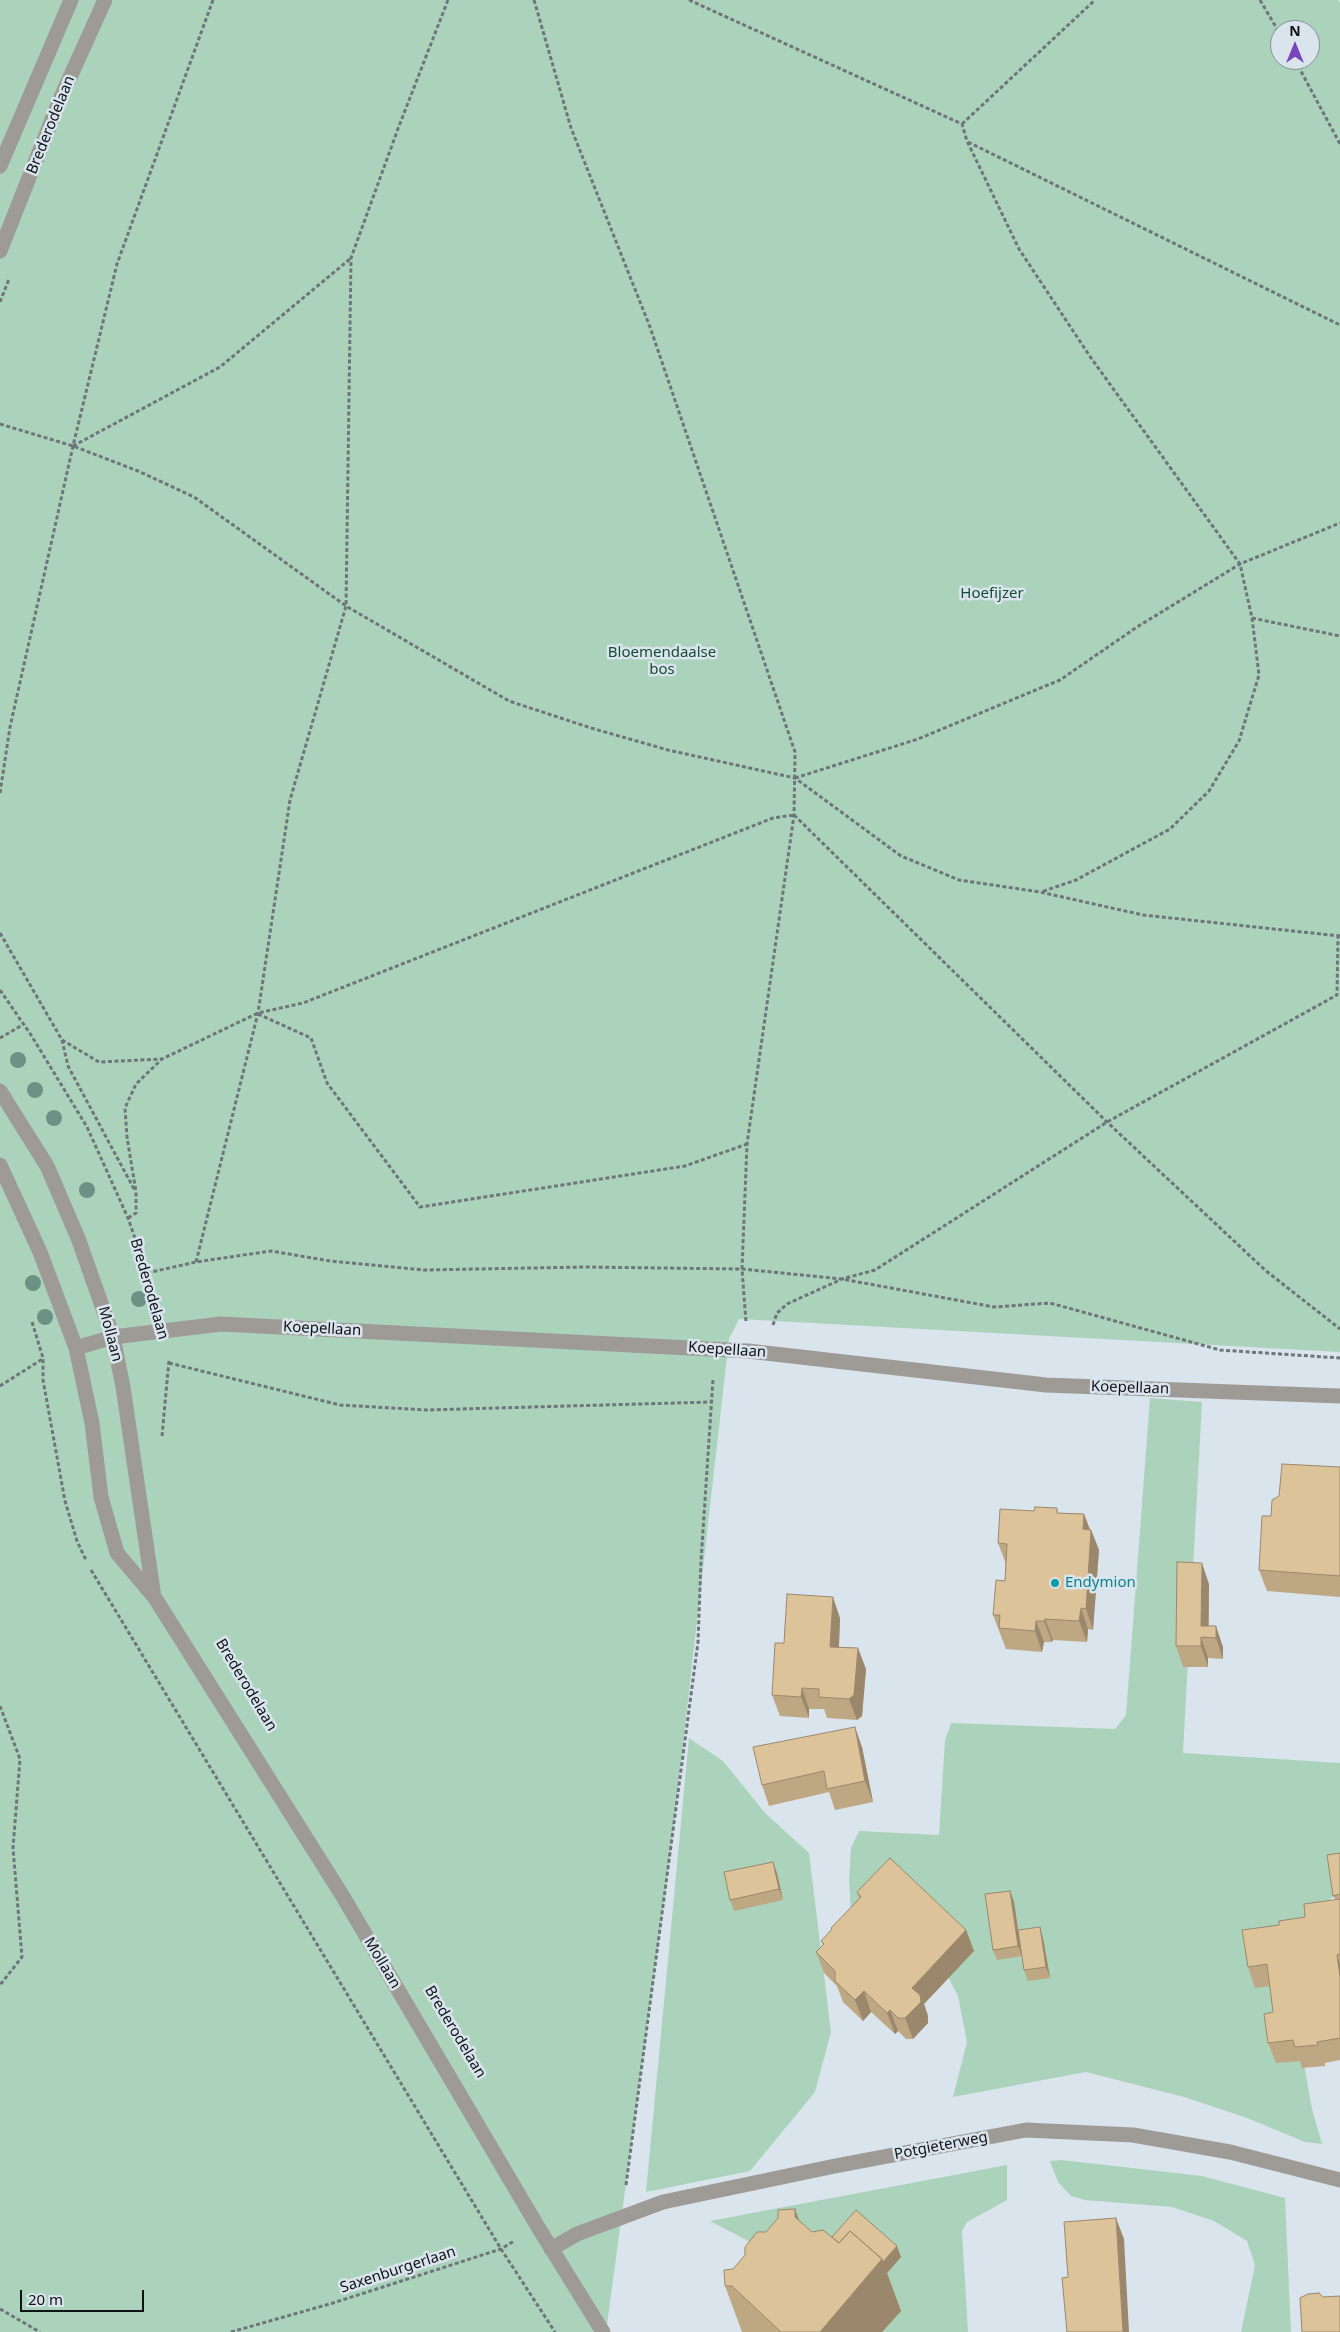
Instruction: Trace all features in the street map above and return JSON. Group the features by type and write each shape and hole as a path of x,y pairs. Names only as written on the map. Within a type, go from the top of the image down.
{"street":[{"name":"Brederodelaan","path":"0,166 71,0"},
{"name":"Brederodelaan","path":"0,251 61,97 105,0"},
{"name":"Mollaan","path":"0,1091 47,1166 85,1256 113,1338 124,1396 155,1598"},
{"name":"Mollaan","path":"0,1165 40,1252 76,1348 92,1423 100,1496 117,1553 155,1598 342,1895 551,2249 603,2332"},
{"name":"Koepellaan","path":"76,1348 113,1338 221,1324 716,1348 1046,1385 1340,1396"},
{"name":"Potgieterweg","path":"551,2249 577,2234 663,2202 835,2166 1026,2130 1133,2135 1230,2152 1340,2180"}],"path":[{"path":"0,793 10,727 73,446 117,264 213,0"},
{"path":"196,1262 258,1013 290,800 346,606 351,258 399,126 448,0"},
{"path":"534,0 571,128 650,327 795,752 794,815 747,1144 742,1269 748,1351"},
{"path":"689,0 962,124 967,141 1018,249 1091,358 1240,564 1252,618 1259,675 1239,741 1209,791 1170,829 1076,880 1040,892"},
{"path":"962,124 1095,0"},
{"path":"1260,0 1272,20"},
{"path":"1301,70 1340,144"},
{"path":"967,141 1340,325"},
{"path":"73,446 220,368 351,258"},
{"path":"0,424 73,446 138,470 194,498 346,606 509,701 591,728 668,750 795,778 900,856 959,880 1040,892 1143,915 1339,936 1337,995 1107,1122 875,1270 842,1279 787,1304 777,1313 764,1352"},
{"path":"795,778 918,739 1060,680 1137,627 1240,564 1340,523"},
{"path":"1252,618 1340,636"},
{"path":"128,1218 136,1213 136,1192 127,1137 126,1108 136,1084 162,1059 258,1013 303,1003 773,818 794,815"},
{"path":"794,815 1107,1122 1266,1270 1340,1329"},
{"path":"0,933 62,1040 68,1066 136,1192"},
{"name":"Brederodelaan","path":"0,990 24,1024 87,1127 128,1218 147,1272 169,1363 162,1441"},
{"path":"258,1013 311,1038 327,1083 420,1207 685,1166 747,1144"},
{"path":"0,1038 24,1024"},
{"path":"62,1040 99,1062 162,1059"},
{"path":"147,1272 196,1262 271,1251 330,1261 424,1270 585,1267 742,1269 842,1279 994,1307 1050,1303 1220,1350 1340,1358"},
{"path":"622,2216 698,1642 711,1402 716,1348"},
{"path":"169,1363 340,1405 426,1410 711,1402"},
{"path":"0,1386 29,1366"},
{"path":"0,1706 20,1758 12,1848 22,1957 0,1985"},
{"name":"Saxenburgerlaan","path":"231,2332 334,2303 500,2249 538,2227"},
{"path":"500,2249 555,2332"},
{"path":"0,2309 40,2332"}],"green space":[{"name":"Bloemendaalse bos","path":"0,0 1338,0 1340,3 1340,1352 739,1319 729,1339 671,1850 606,2332 0,2332"},
{"path":"1150,1398 1202,1402 1183,1753 1340,1763 1340,1891 1285,1937 1295,2014 1312,2109 1322,2144 1305,2142 1247,2118 1184,2097 1086,2072 953,2097 967,2042 958,1996 932,1947 851,1913 849,1880 851,1848 859,1831 939,1835 945,1740 951,1723 1115,1729 1126,1715"},
{"path":"689,1738 723,1761 765,1813 809,1853 831,2032 815,2092 750,2171 646,2192"},
{"path":"1061,2160 1202,2176 1285,2198 1291,2332 1241,2332 1255,2265 1247,2241 1214,2221 1172,2207 1085,2200 1071,2196 1058,2182 1050,2161"},
{"path":"1007,2165 1007,2200 967,2222 962,2231 968,2332 878,2332 813,2275 710,2221"}],"building":[{"path":"1282,1464 1340,1467 1340,1576 1259,1570 1262,1516 1271,1516 1272,1500 1279,1496"},
{"name":"Endymion","path":"1035,1507 1057,1508 1057,1513 1084,1514 1083,1529 1091,1530 1086,1609 1081,1608 1079,1621 1045,1619 1044,1621 1036,1621 1035,1631 999,1628 1000,1615 993,1615 996,1580 1005,1581 1007,1544 998,1543 1000,1509 1034,1511"},
{"path":"1177,1562 1202,1563 1201,1626 1216,1626 1216,1638 1201,1637 1201,1646 1176,1646"},
{"path":"787,1594 833,1597 830,1647 858,1648 854,1695 849,1699 819,1697 819,1689 802,1688 801,1697 772,1695 775,1643 784,1643"},
{"path":"855,1727 865,1781 827,1789 824,1771 762,1785 753,1747"},
{"path":"1340,1853 1340,1894 1333,1896 1327,1855"},
{"path":"890,1858 966,1930 912,1988 920,1995 921,2002 905,2018 898,2018 890,2010 887,2013 864,1991 855,2000 835,1981 835,1971 816,1952 824,1944 821,1941 831,1928 861,1897 857,1892"},
{"path":"773,1862 779,1889 730,1900 724,1872"},
{"path":"1010,1891 1018,1946 993,1950 985,1894"},
{"path":"1340,1899 1340,1954 1337,1955 1340,1977 1340,2038 1317,2042 1318,2045 1295,2047 1293,2040 1268,2043 1264,2014 1273,2012 1267,1964 1248,1967 1242,1930 1279,1925 1279,1921 1305,1917 1304,1904"},
{"path":"1040,1927 1046,1967 1024,1970 1018,1930"},
{"path":"795,2209 795,2217 812,2232 823,2230 839,2243 850,2231 882,2259 820,2332 781,2332 732,2286 725,2286 724,2270 733,2269 745,2255 745,2247 757,2232 766,2232 778,2218 778,2210"},
{"path":"856,2210 897,2246 883,2262 882,2259 850,2231 839,2243 832,2237"},
{"path":"1116,2218 1123,2332 1067,2332 1062,2278 1068,2277 1064,2222"},
{"path":"1319,2293 1323,2297 1340,2296 1340,2332 1302,2332 1300,2298 1308,2294"}],"place":[{"name":"Endymion","path":"1055,1583"}],"park label":[{"name":"Hoefijzer","path":"992,594"}]}
